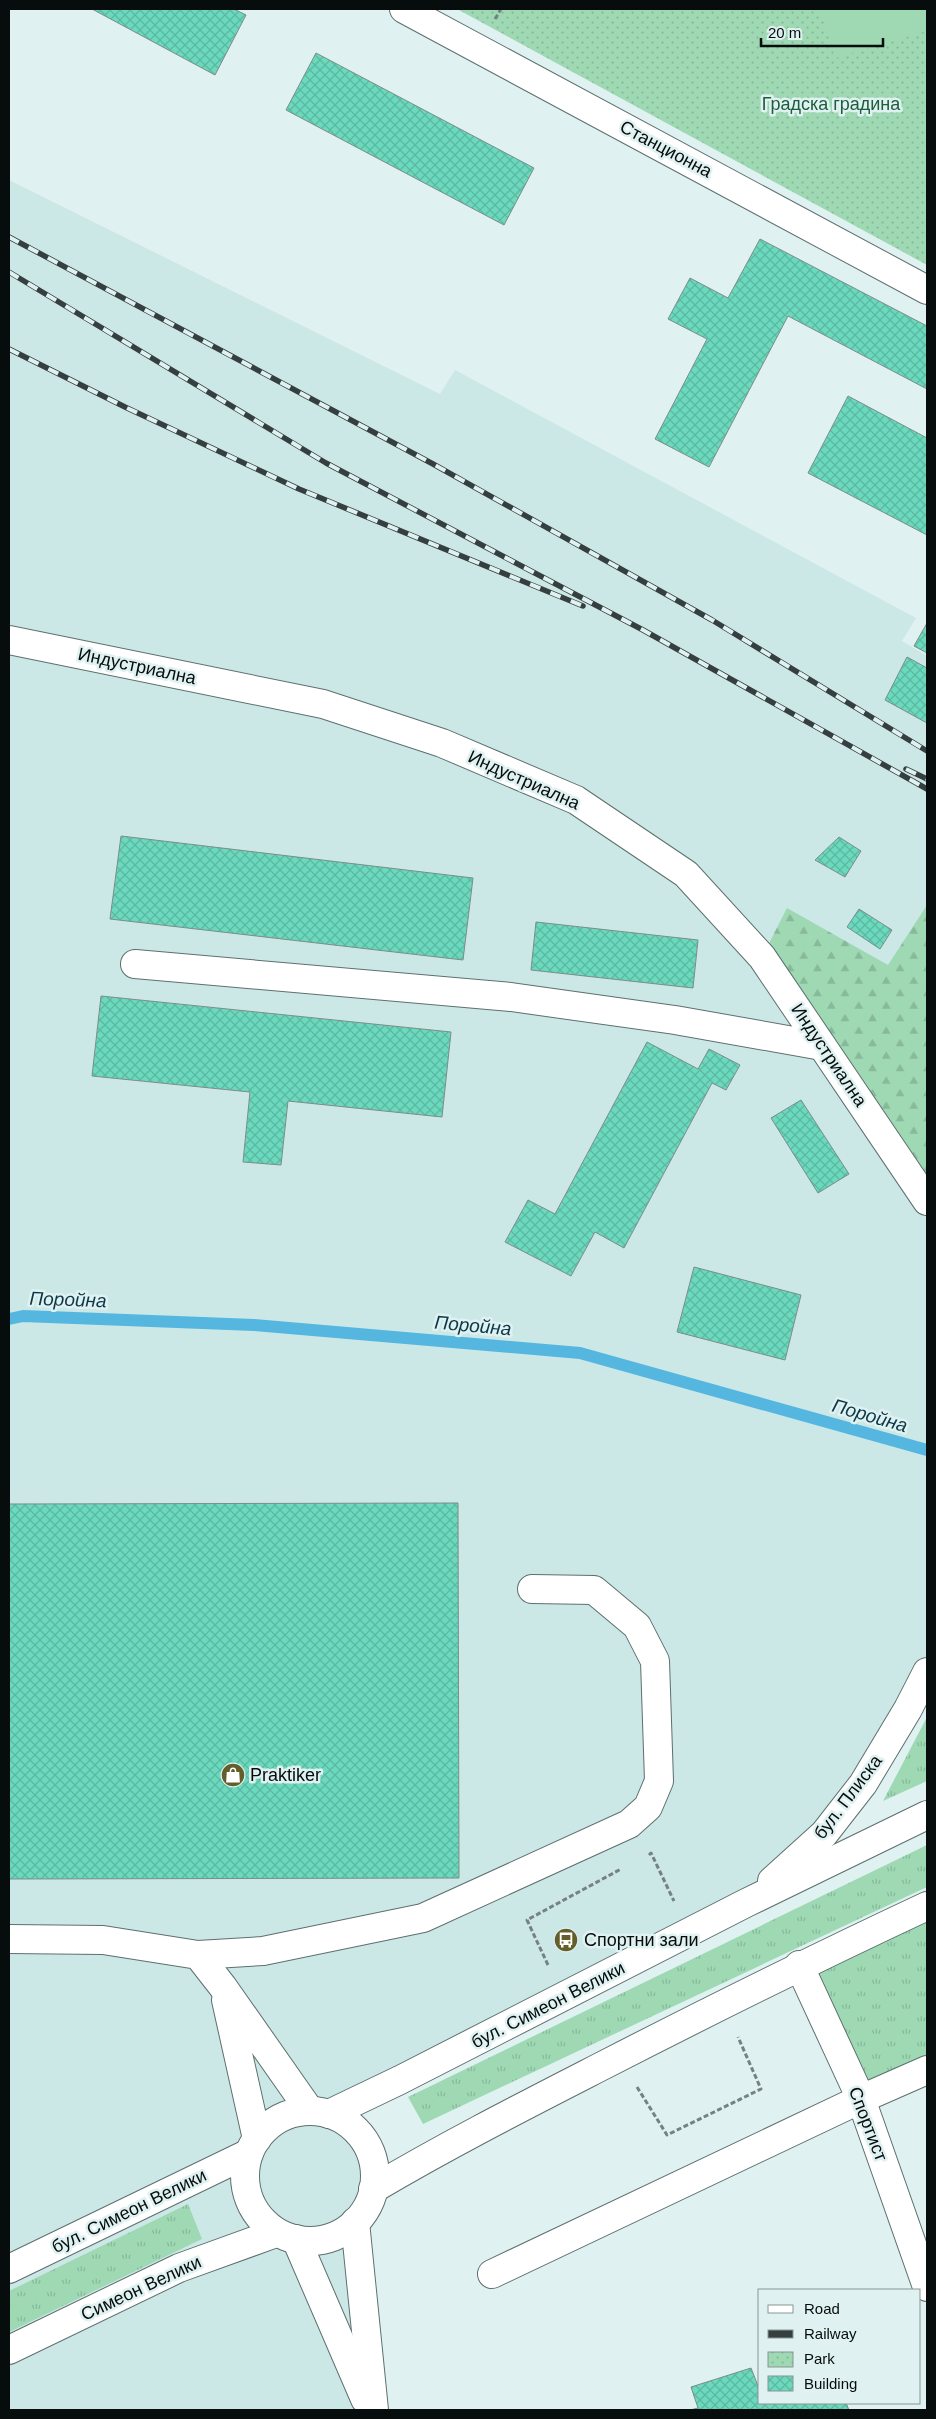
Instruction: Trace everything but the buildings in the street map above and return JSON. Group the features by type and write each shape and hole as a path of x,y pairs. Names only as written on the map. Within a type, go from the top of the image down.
{"main road":[{"name":"Станционна","path":"404,9 927,290"},
{"name":"Индустриална","path":"9,640 323,704 442,744 576,800 686,874 762,957 927,1200"},
{"path":"135,964 511,997 675,1020 822,1046"},
{"path":"9,1939 103,1940 198,1955 263,1951 422,1918 629,1824 648,1807 659,1781 655,1661 637,1626 594,1590 532,1589"},
{"name":"бул. Плиска","path":"746,1903 824,1834 863,1784 908,1709 927,1672"},
{"name":"бул. Симеон Велики","path":"319,2112 400,2080 746,1903 927,1815"},
{"path":"374,2189 471,2134 723,2004 800,1965 927,1906"},
{"path":"198,1955 319,2112"},
{"name":"Спортист","path":"800,1965 860,2099 927,2287"},
{"path":"223,1986 253,2146"},
{"path":"492,2274 860,2099 927,2070"},
{"path":"319,2112 346,2122 360,2135 370,2152 375,2169 374,2189 367,2207 356,2222 338,2234 318,2240 286,2236 262,2220 252,2206 246,2189 245,2171 253,2146 271,2124 289,2114 319,2112"},
{"name":"бул. Симеон Велики","path":"9,2269 253,2146"},
{"path":"356,2222 374,2410"},
{"path":"286,2236 370,2410"},
{"name":"Симеон Велики","path":"9,2350 178,2268 286,2236"}],"path":[{"path":"652,1854 689,1933"},
{"path":"563,1998 527,1920 586,1888"},
{"path":"619,2058 667,2135 761,2089 723,2004"}],"shaded area":[{"path":"9,180 440,394 455,370 916,618 902,641 927,656 927,1672 863,1783 746,1903 329,2114 370,2151 373,2189 355,2222 374,2410 9,2410"}],"green space":[{"name":"Градска градина","path":"457,9 927,9 927,265"},
{"path":"820,9 927,9 927,31 835,58"},
{"path":"927,905 927,1201 762,957 787,908 888,965"},
{"path":"927,1717 927,1781 883,1801"},
{"path":"927,1845 927,1887 423,2124 408,2097"},
{"path":"927,1906 927,2070 861,2099 799,1965"},
{"path":"188,2204 202,2239 9,2332 9,2291"}],"waterway":[{"name":"Поройна","path":"9,1319 23,1316 254,1325 580,1353 927,1450"}],"railway":[{"path":"9,237 433,464 712,620 927,751"},
{"path":"9,272 326,463 643,630 927,789"},
{"path":"9,349 125,407 299,489 583,606"},
{"path":"906,769 927,779"}],"place":[{"name":"Praktiker","path":"233,1775"},
{"name":"Спортни зали","path":"566,1940"}]}
